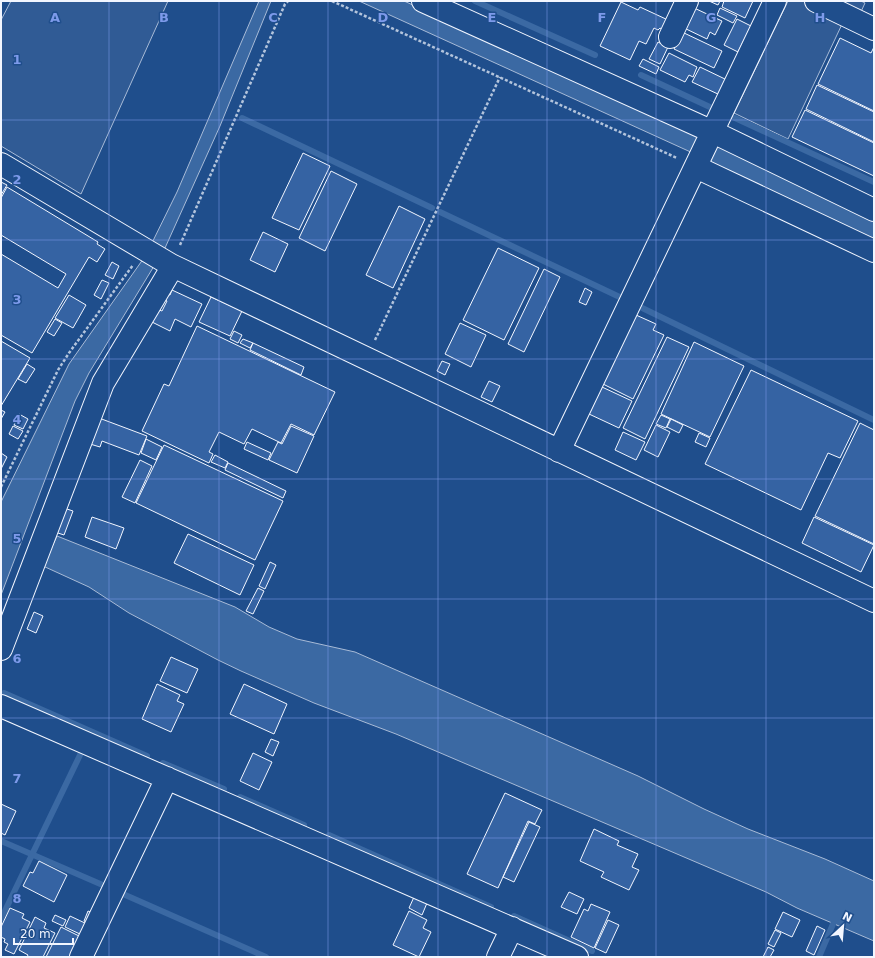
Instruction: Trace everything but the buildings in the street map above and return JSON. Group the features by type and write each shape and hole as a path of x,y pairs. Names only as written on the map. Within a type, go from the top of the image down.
{"street":[{"path":"423,1 874,210"},
{"path":"670,36 687,1"},
{"path":"559,451 775,1"},
{"path":"816,1 874,29"},
{"path":"1,164 160,258 874,601"},
{"path":"697,164 874,250"},
{"path":"1,648 103,383 160,258"},
{"path":"1,706 577,957"},
{"path":"81,957 167,778"},
{"path":"498,957 512,928"}],"path":[{"path":"1,487 58,370 69,353 160,258 288,1"},
{"path":"332,1 697,164"},
{"path":"366,358 500,77"}],"shaded area":[{"path":"11,1 168,1 81,194 1,146 1,20"},
{"path":"259,1 271,1 220,126 165,248 89,373 75,401 1,595 1,502 69,364 146,255 177,192"},
{"path":"359,1 404,1 730,149 874,219 874,245 695,154"},
{"path":"788,1 804,1 844,20 788,139 734,113"},
{"path":"827,1 861,1 865,3 859,16"},
{"path":"57,536 235,607 269,627 297,639 355,652 638,776 748,829 825,859 874,881 874,941 797,908 766,892 396,734 314,703 218,660 129,613 89,587 43,566"}],"waterway":[{"path":"475,1 595,55"},
{"path":"641,75 712,108"},
{"path":"242,118 432,208"},
{"path":"735,118 874,182"},
{"path":"440,212 626,300"},
{"path":"636,305 874,420"},
{"path":"4,693 147,756"},
{"path":"1,919 81,753"},
{"path":"163,763 224,789"},
{"path":"240,797 304,825"},
{"path":"329,835 491,907"},
{"path":"1,841 105,886"},
{"path":"123,894 266,957"},
{"path":"514,916 592,951"},
{"path":"819,957 833,924"}]}
